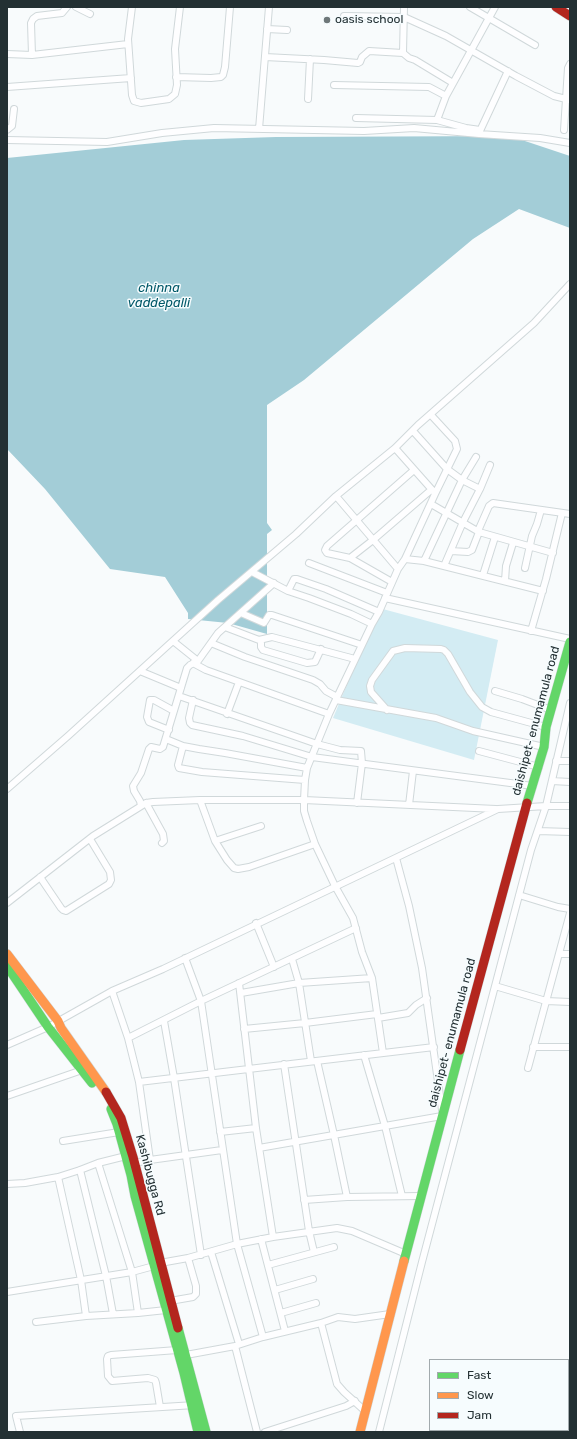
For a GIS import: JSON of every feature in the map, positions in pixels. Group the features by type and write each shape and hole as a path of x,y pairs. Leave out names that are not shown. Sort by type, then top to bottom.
{"main road":[{"path":"556,7 570,16"},
{"name":"daishipet- enumamula road","path":"360,1432 442,1115 526,806 539,767 544,747 546,727 570,641"},
{"name":"Kashibugga Rd","path":"7,954 58,1021 61,1028 82,1058 85,1069 111,1110 119,1132 157,1264 186,1355 198,1432"},
{"name":"Kashibugga Rd","path":"7,966 48,1027 112,1101 121,1118 134,1163 166,1310 195,1405 206,1432"}],"street":[{"path":"32,55 31,23 33,19 37,16 62,13 66,7"},
{"path":"76,7 90,14"},
{"path":"132,7 128,44 132,99 136,103 172,98 176,90 175,49 180,7"},
{"path":"176,77 217,78 223,75 230,7"},
{"path":"259,129 269,7"},
{"path":"404,7 404,53"},
{"path":"470,7 535,45"},
{"path":"437,120 446,96 495,7"},
{"path":"344,16 404,16 434,30 554,96 568,100"},
{"path":"267,29 287,30"},
{"path":"7,54 32,55 128,44"},
{"path":"265,57 358,63 362,57 370,51 404,53 409,58 421,63 453,83"},
{"path":"308,100 310,59"},
{"path":"564,130 568,100 568,68 570,64"},
{"path":"479,132 508,71"},
{"path":"7,86 131,78"},
{"path":"334,85 428,87 446,96"},
{"path":"7,130 12,126 14,109"},
{"path":"356,118 437,120 479,132"},
{"path":"7,140 107,142 162,133 214,128 364,131 414,128 479,132 570,142"},
{"path":"7,789 336,496 395,448 534,323 570,284"},
{"path":"350,558 433,492 448,470 456,453 457,445 455,440 431,415"},
{"path":"413,431 448,470 462,480 480,489"},
{"path":"395,448 433,492"},
{"path":"424,561 462,480 476,457"},
{"path":"444,566 490,465"},
{"path":"392,582 350,558 327,553 325,550 327,546 414,470"},
{"path":"383,1054 372,978 349,910 335,886 316,844 304,811 305,780 307,768 336,698 431,504 433,492"},
{"path":"336,496 398,569"},
{"path":"451,551 468,552 472,550 478,532 490,506 493,503 570,514"},
{"path":"431,504 478,532 552,553"},
{"path":"525,568 534,530 541,510"},
{"path":"531,632 543,591 562,512"},
{"path":"483,575 495,537"},
{"path":"505,581 506,566 513,543"},
{"path":"405,559 424,561 543,591"},
{"path":"309,563 386,596 570,641"},
{"path":"252,572 288,591 351,614 372,624"},
{"path":"288,591 294,579 297,579 326,589 379,612"},
{"path":"162,843 164,841 163,834 140,801 134,791 133,786 141,773 149,749 151,747 157,749 162,748 169,730 187,668 190,664 195,662 218,633 274,583"},
{"path":"241,614 264,623 269,615 272,615 362,645"},
{"path":"226,627 261,640 272,637 355,659"},
{"path":"261,640 261,647 267,652 311,663 316,661 321,649"},
{"path":"173,641 195,662 206,670 329,714"},
{"path":"211,643 245,657 313,680 336,698 388,710 436,718 473,731 544,747"},
{"path":"388,710 370,692 370,686 372,680 393,651 405,648 441,649 448,654 467,686 482,707 491,712 546,727"},
{"path":"140,671 181,688"},
{"path":"227,714 239,682"},
{"path":"494,691 522,699 551,710"},
{"path":"179,696 227,714 317,744 340,750 359,751 362,753 362,763 357,803"},
{"path":"169,730 148,722 147,717 150,700 154,700 174,711"},
{"path":"193,700 189,718 192,725 243,736 312,757 533,786"},
{"path":"379,1432 422,1262 531,850 546,806 570,703"},
{"path":"166,739 183,746 307,768"},
{"path":"183,746 178,765 179,768 202,772 305,780"},
{"path":"479,751 539,767"},
{"path":"556,761 570,761"},
{"path":"409,805 414,771"},
{"path":"552,781 570,782"},
{"path":"200,800 215,840 234,868 238,869 249,867 316,844"},
{"path":"7,903 90,838 144,805 158,801 304,800 498,809 526,806 570,806"},
{"path":"7,1045 48,1027 112,991 498,809"},
{"path":"215,840 261,826"},
{"path":"538,831 570,832"},
{"path":"40,877 63,910 66,911 109,884 110,872 90,838"},
{"path":"260,1148 442,1115 434,1047 422,968 396,858"},
{"path":"519,895 558,907 570,909"},
{"path":"528,1068 570,913"},
{"path":"256,923 274,967"},
{"path":"128,1038 201,1001 356,928"},
{"path":"559,954 570,954"},
{"path":"184,958 201,1001 237,1244 263,1337"},
{"path":"292,959 299,983 305,1023 334,1135 347,1197"},
{"path":"241,993 299,983 372,978"},
{"path":"239,984 256,1128 273,1237"},
{"path":"495,986 546,1001 570,1002"},
{"path":"112,991 128,1038 139,1082 150,1160"},
{"path":"244,1029 408,1013 416,1005 427,998"},
{"path":"164,1020 201,1254"},
{"path":"139,1082 434,1047"},
{"path":"533,1047 570,1047"},
{"path":"364,1055 385,1126 402,1196"},
{"path":"284,1064 304,1200 314,1252"},
{"path":"7,1096 85,1069"},
{"path":"220,1132 256,1128"},
{"path":"63,1141 119,1132"},
{"path":"134,1163 222,1150"},
{"path":"7,1184 24,1183 58,1177 98,1163 126,1156"},
{"path":"98,1163 132,1272 138,1313"},
{"path":"80,1170 106,1276 113,1314"},
{"path":"58,1177 81,1280 86,1316"},
{"path":"304,1200 347,1197 421,1196"},
{"path":"7,1292 132,1272 157,1264 188,1258 237,1244 309,1231 337,1228 348,1229 406,1254"},
{"path":"261,1240 285,1331"},
{"path":"268,1265 334,1247"},
{"path":"211,1252 237,1345 258,1432"},
{"path":"170,1301 192,1297 196,1294 196,1286 188,1258"},
{"path":"275,1290 313,1278"},
{"path":"281,1313 316,1303"},
{"path":"36,1322 86,1316 166,1310"},
{"path":"186,1355 237,1345 342,1317 355,1319 390,1314"},
{"path":"321,1323 337,1384 365,1411"},
{"path":"160,1407 156,1383 154,1380 148,1378 112,1381 108,1376 107,1359 108,1356 111,1355 177,1350"},
{"path":"265,1432 346,1406 355,1401"},
{"path":"20,1432 16,1416 195,1405"}],"shaded area":[{"path":"379,608 498,640 474,760 333,718"}],"water":[{"name":"chinna vaddepalli","path":"510,136 570,156 570,228 519,209 473,239 304,380 267,405 267,523 272,530 267,534 267,634 228,623 188,619 188,613 165,577 110,569 45,489 7,449 7,158 184,140 276,137"}],"traffic: fast":[{"path":"527,803 544,747 546,727 570,642"},
{"path":"7,966 48,1027 92,1083"},
{"path":"404,1261 460,1050"},
{"path":"111,1109 117,1124 131,1175 135,1196 184,1373 198,1432"},
{"path":"178,1328 206,1432"}],"traffic: slow":[{"path":"7,954 58,1021 61,1028 106,1092"},
{"path":"360,1432 404,1261"}],"traffic: jam":[{"path":"556,7 570,16"},
{"path":"460,1050 527,803"},
{"path":"106,1092 121,1118 133,1157 178,1328"}],"place":[{"name":"oasis school","path":"327,20"}]}
